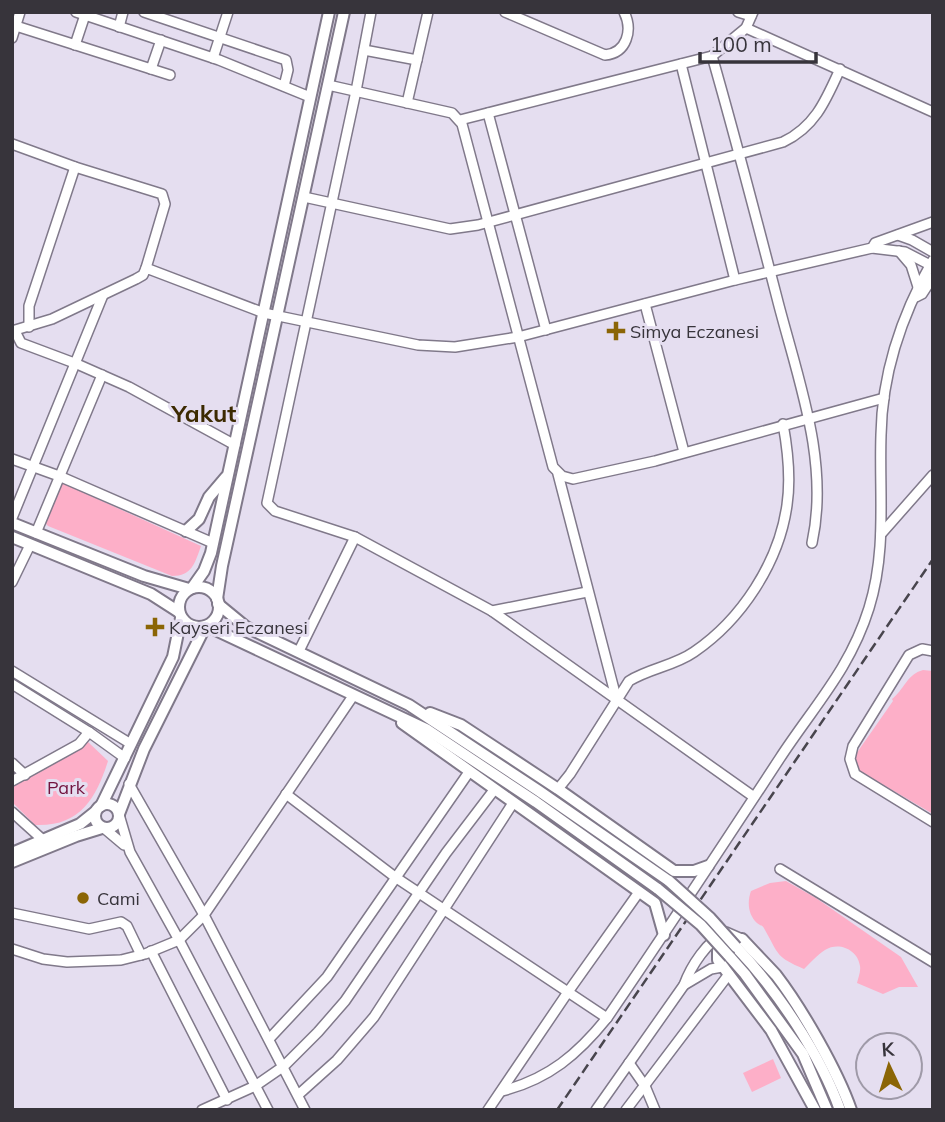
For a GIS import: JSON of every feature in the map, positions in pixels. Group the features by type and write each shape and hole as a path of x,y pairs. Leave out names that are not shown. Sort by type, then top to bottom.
{"street":[{"path":"12,38 20,12"},
{"path":"119,27 123,12"},
{"path":"144,12 286,60 288,71 284,86"},
{"path":"213,58 228,12"},
{"path":"268,1110 130,852 117,836 95,821 98,809 173,657 180,599 204,571 213,543 329,12"},
{"path":"12,862 76,836 113,827 144,749 206,626 216,619 222,566 344,12"},
{"path":"371,12 267,503 275,511 355,537 492,611 754,797"},
{"path":"407,103 428,12"},
{"path":"505,12 605,55 618,52 623,47 629,27 624,12"},
{"path":"460,120 712,56 746,28 752,14 738,12"},
{"path":"75,45 81,14 213,58 310,97"},
{"path":"16,26 170,75"},
{"path":"746,28 933,112"},
{"path":"151,69 161,40"},
{"path":"364,50 417,60"},
{"path":"712,56 808,418 819,481 818,517 812,542"},
{"path":"681,64 735,280"},
{"path":"304,197 450,229 488,222 783,142 803,130 820,112 840,69"},
{"path":"328,85 452,113 464,128 617,701"},
{"path":"488,113 546,330"},
{"path":"12,144 75,167 157,191 163,196 165,204 143,275 52,319 14,331 20,343 129,387 235,444"},
{"path":"29,327 29,306 75,167"},
{"path":"872,248 875,243 933,222"},
{"path":"898,235 933,252"},
{"path":"146,268 264,313 430,346 468,346 518,337 770,271 872,248 897,250 932,263 894,348 884,398 881,435 881,551 876,583 854,648 839,676 754,797 607,1018 584,1046 561,1065 546,1074 502,1091"},
{"path":"897,250 911,265 917,292"},
{"path":"917,292 922,294 933,277"},
{"path":"12,518 103,295"},
{"path":"645,304 684,452"},
{"path":"36,533 102,375"},
{"path":"558,474 573,479 884,398"},
{"path":"558,789 570,775 629,681 645,672 683,659 701,647 735,614 760,579 779,538 787,506 788,459 783,424"},
{"path":"12,460 59,476 213,543"},
{"path":"186,531 199,519 209,497 228,475"},
{"path":"881,534 933,475"},
{"path":"12,523 144,576 191,589 208,589 246,626 409,705 461,725 558,789 671,876 753,965 807,1041 832,1088 839,1110"},
{"path":"12,537 151,594 191,626 206,626 426,729 658,889 701,925 736,948"},
{"path":"299,651 355,537"},
{"path":"12,582 15,571 30,545"},
{"path":"492,611 587,592"},
{"path":"933,651 922,649 909,655 853,746 850,759 855,774 933,822"},
{"path":"12,671 131,744"},
{"path":"12,684 125,758"},
{"path":"12,949 43,959 74,963 141,955 179,940 204,915 353,696"},
{"path":"409,705 671,876 678,884 675,894 655,903"},
{"path":"383,709 655,903 664,935"},
{"path":"12,781 79,744 89,732"},
{"path":"12,763 25,775"},
{"path":"270,1038 327,977 469,772"},
{"path":"130,784 204,915 305,1110"},
{"path":"202,1110 256,1086 284,1066 345,1001 446,853 494,790"},
{"path":"286,794 395,877 607,1018"},
{"path":"298,1095 337,1060 374,1017 513,803"},
{"path":"12,853 80,824 98,809 112,805 119,816 130,852"},
{"path":"12,812 43,840"},
{"path":"671,876 708,866"},
{"path":"780,869 933,962"},
{"path":"488,1110 639,892"},
{"path":"12,913 89,929 121,922 127,926 141,955"},
{"path":"596,1110 684,985 690,969 717,936 726,932 736,948 745,974 803,1054 827,1110"},
{"path":"815,1110 771,1030 718,960 718,951 727,942 775,975 800,1010 851,1110"},
{"path":"151,951 227,1100"},
{"path":"684,985 710,969 725,971"},
{"path":"626,1110 725,971"},
{"path":"629,1063 645,1086 655,1110"}],"green space":[{"path":"60,482 201,546 192,567 184,574 172,576 48,526 44,522"},
{"path":"923,670 933,671 933,814 858,770 856,762 856,754 892,699 913,675"},
{"name":"Park","path":"87,741 108,761 98,787 84,808 74,816 50,824 35,825 12,802 12,785"},
{"path":"786,881 816,898 901,957 918,987 899,987 883,994 857,983 860,966 856,955 842,947 830,947 804,969 783,958 763,927 752,916 749,900 751,891 770,883"},
{"path":"773,1059 781,1078 752,1092 743,1073"}],"railway":[{"path":"557,1110 933,559"}],"place":[{"name":"Simya Eczanesi","path":"616,331"},
{"name":"Kayseri Eczanesi","path":"155,627"},
{"name":"Cami","path":"83,898"}],"district":[{"name":"Yakut","path":"204,413"}]}
